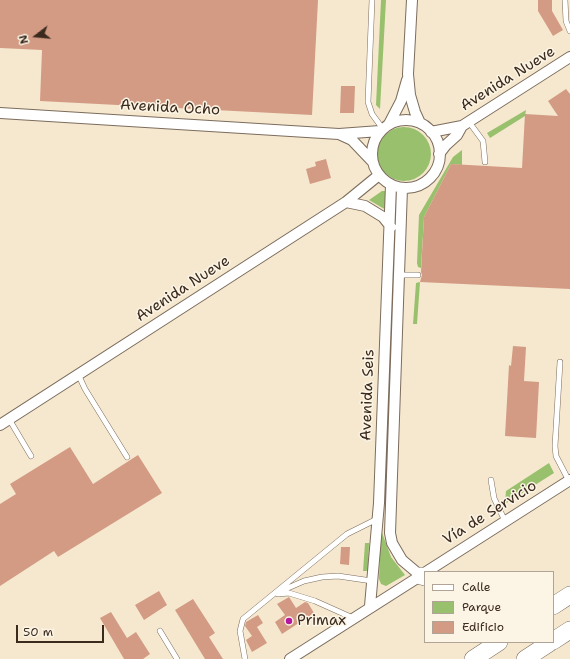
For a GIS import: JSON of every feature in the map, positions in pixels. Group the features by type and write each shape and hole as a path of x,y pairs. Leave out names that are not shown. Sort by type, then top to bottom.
{"highway":[{"path":"554,640 570,630"},
{"path":"473,659 497,643"},
{"path":"525,659 549,643"}],"street":[{"path":"408,74 401,101 384,128 374,140 372,150 372,161 379,175 391,185 402,188 412,188 422,184 431,177 437,168 439,154 439,147 432,132 420,123 414,112 410,95 408,74 412,0"},
{"name":"Avenida Nueve","path":"439,154 465,124 570,57"},
{"name":"Avenida Ocho","path":"0,113 339,134 384,128"},
{"path":"384,128 404,120 420,123"},
{"name":"Avenida Nueve","path":"432,132 465,124"},
{"name":"Avenida Ocho","path":"339,134 352,140 372,161"},
{"name":"Avenida Nueve","path":"0,425 346,202 379,175"},
{"name":"Avenida Seis","path":"391,185 390,226 393,275 390,533 392,543 402,560 424,574"},
{"name":"Avenida Seis","path":"370,606 378,518 393,275 400,237 402,188"},
{"path":"346,202 365,206 383,217 400,237"},
{"name":"Vía de Servicio","path":"429,571 569,480"},
{"name":"Vía de Servicio","path":"290,659 370,606 424,574"}],"lane":[{"path":"372,0 368,102 372,114 384,128"},
{"path":"565,0 566,21 570,31"},
{"path":"465,124 483,141 485,162"},
{"path":"393,275 418,275"},
{"path":"560,362 555,446 556,456 569,480"},
{"path":"78,374 85,389 127,457"},
{"path":"9,419 31,456"},
{"path":"491,480 494,498 505,521"},
{"path":"245,659 240,631 243,619 347,534 378,518"},
{"path":"273,595 304,581 322,577 338,576 373,581"},
{"path":"273,595 289,593 301,596 353,618"},
{"path":"160,631 177,659"}],"green space":[{"path":"381,0 386,0 380,109 376,105"},
{"path":"526,110 525,116 490,138 487,133"},
{"path":"399,127 409,127 419,131 427,139 431,149 431,159 427,169 419,177 409,181 399,181 389,177 381,169 377,159 377,149 381,139 389,131"},
{"path":"462,150 462,165 451,164 424,217 421,268 418,267 419,215 453,157"},
{"path":"382,191 386,191 386,210 369,200"},
{"path":"420,282 417,324 413,324 416,283"},
{"path":"549,463 554,473 505,504 506,491"},
{"path":"381,530 391,557 405,575 386,586 381,584 379,579"},
{"path":"365,543 369,543 368,571 363,571"}],"building":[{"path":"0,0 318,0 312,115 40,101 42,50 0,48"},
{"path":"538,0 552,0 552,11 563,30 553,36 538,11"},
{"path":"341,86 355,86 354,113 340,113"},
{"path":"566,89 570,94 570,289 420,282 422,275 424,217 451,164 522,168 525,114 558,116 548,101"},
{"path":"326,159 331,178 310,184 306,169 316,166 315,162"},
{"path":"513,346 526,347 524,381 539,382 536,438 505,436 509,365 511,366"},
{"path":"70,447 93,484 138,455 162,493 58,557 54,551 0,586 0,504 16,494 10,484"},
{"path":"341,547 350,547 349,565 340,564"},
{"path":"159,591 167,605 144,620 135,605"},
{"path":"289,597 296,608 305,602 308,603 314,613 282,634 275,622 285,615 277,604"},
{"path":"193,599 215,633 209,637 223,659 205,659 175,610"},
{"path":"111,612 127,638 136,632 150,654 143,659 124,659 100,618"},
{"path":"258,615 263,623 257,627 267,643 252,652 246,640 252,636 245,626 246,622"}],"place":[{"name":"Primax","path":"289,621"}]}
